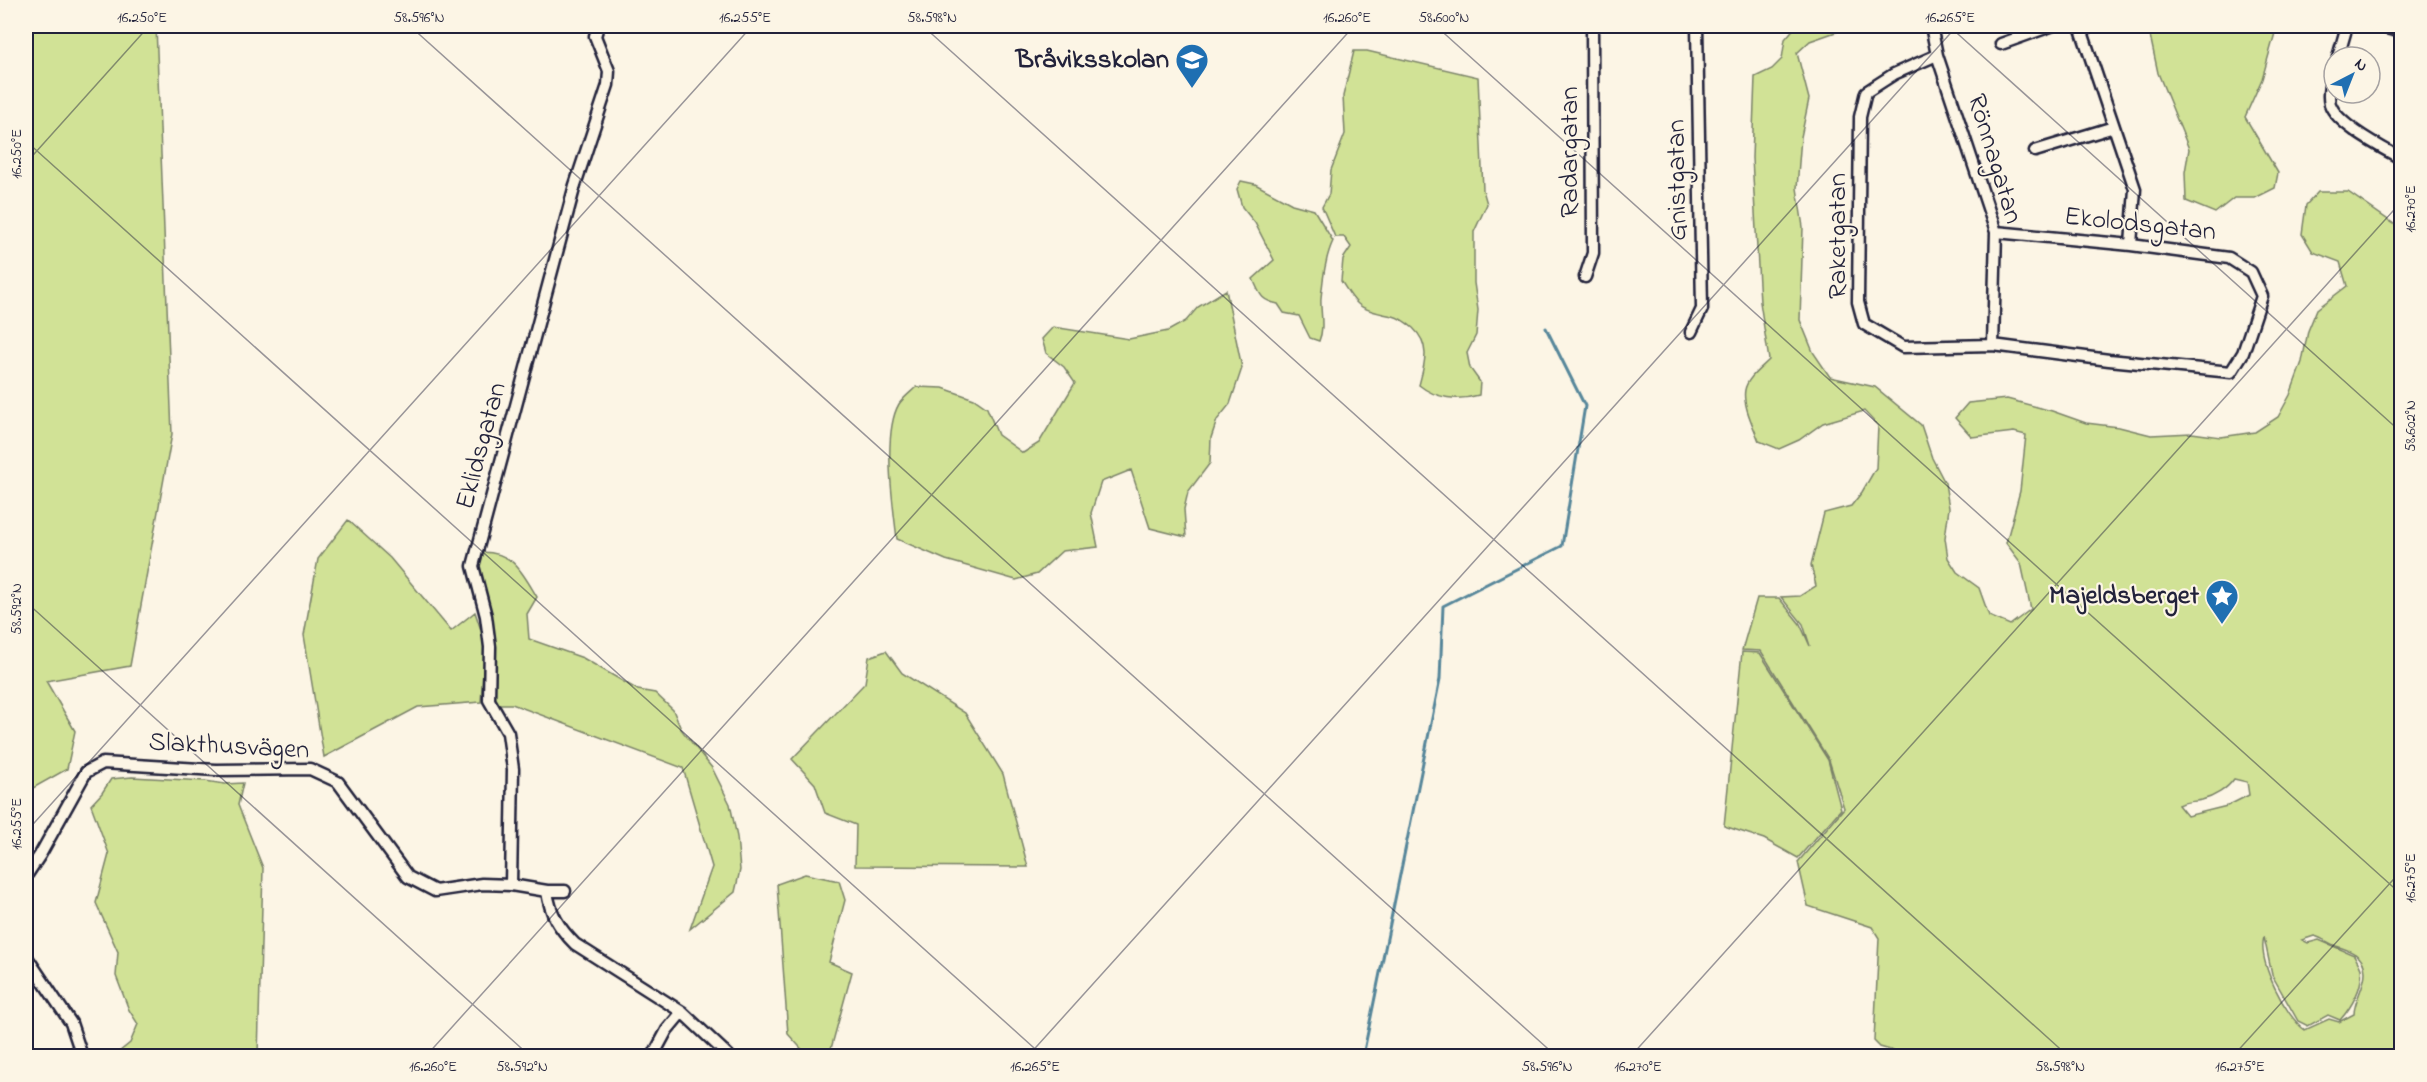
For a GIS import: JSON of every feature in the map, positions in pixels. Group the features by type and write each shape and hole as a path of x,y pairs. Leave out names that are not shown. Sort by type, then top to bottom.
{"street":[{"name":"Eklidsgatan","path":"511,885 513,769 508,733 489,700 490,647 483,597 473,566 575,185 608,85 609,71 594,36 598,26"},
{"name":"Radargatan","path":"1585,277 1593,253 1592,26"},
{"name":"Gnistgatan","path":"1691,332 1702,309 1697,26"},
{"name":"Rönnagatan","path":"1931,26 1937,55 1996,232 1993,345"},
{"path":"2001,44 2051,26"},
{"path":"2080,26 2135,189 2131,245"},
{"path":"2341,45 2347,26"},
{"path":"2378,26 2402,32"},
{"name":"Raketgatan","path":"1937,55 1894,74 1866,92 1860,117 1858,303 1864,324 1903,347 1993,345"},
{"path":"2330,105 2334,113 2343,122 2402,159"},
{"path":"2035,151 2114,127"},
{"name":"Ekolodsgatan","path":"1993,345 2132,363 2231,372 2243,353 2262,296 2251,272 2229,258 2131,245 1996,232"},
{"name":"Slakthusvägen","path":"26,876 86,772 103,763 216,770 310,769 338,782 408,878 435,891 483,884 566,891"},
{"path":"547,891 553,918 561,931 575,944 682,1012 729,1056"},
{"path":"26,956 71,1023 82,1056"},
{"path":"653,1056 667,1030 682,1012"}],"green space":[{"path":"26,26 156,26 172,434 130,666 46,681 75,731 67,769 26,792"},
{"path":"1796,26 1853,26 1810,41 1797,53 1809,99 1801,137 1797,188 1803,227 1800,320 1813,352 1830,377 1875,387 1921,425 1932,458 1945,483 1949,508 1945,538 1948,558 1957,572 1979,588 1989,616 2010,625 2031,609 2021,563 2006,543 2020,491 2026,435 2014,432 1972,437 1955,418 1968,403 2007,399 2086,423 2119,427 2151,435 2192,433 2221,437 2255,432 2278,417 2290,395 2302,362 2308,331 2317,309 2347,286 2340,262 2313,252 2302,234 2306,205 2318,192 2348,192 2401,229 2401,268 2399,270 2402,278 2401,1056 1911,1056 1880,1047 1874,1041 1879,938 1872,927 1808,906 1798,862 1844,808 1829,760 1761,651 1742,650 1757,598 1779,598 1800,624 1810,646 1803,624 1781,597 1800,596 1816,586 1811,565 1824,513 1851,506 1876,468 1878,426 1864,411 1823,423 1799,440 1779,449 1759,441 1745,402 1748,381 1769,360 1760,302 1752,158 1755,77 1772,69 1782,59 1785,39","holes":["2234,779 2247,782 2249,795 2227,806 2187,816 2178,805 2211,797","2314,936 2359,957 2364,966 2365,978 2354,1014 2339,1022 2329,1019 2305,1030 2297,1023 2275,988 2265,960 2264,937 2272,975 2298,1021 2308,1026 2328,1015 2340,1020 2356,996 2361,982 2360,967 2354,955 2319,940 2308,943 2302,940"]},
{"path":"2148,26 2277,26 2262,79 2245,117 2278,173 2275,188 2255,198 2234,198 2215,213 2186,201 2185,172 2189,149 2158,73"},
{"path":"1354,51 1367,51 1478,77 1483,190 1487,204 1474,232 1474,283 1478,310 1476,335 1467,353 1470,368 1480,382 1479,395 1448,398 1419,385 1425,355 1419,334 1399,318 1365,309 1353,299 1341,281 1343,259 1351,247 1344,237 1335,237 1322,207 1329,194 1331,170 1345,134 1343,96"},
{"path":"1241,181 1255,184 1292,204 1314,210 1333,241 1324,276 1321,298 1322,330 1319,341 1310,338 1299,316 1284,313 1278,304 1261,296 1257,289 1253,279 1274,260 1255,223 1242,207 1237,189"},
{"path":"1226,290 1242,368 1230,404 1217,420 1211,438 1210,463 1188,492 1184,509 1186,537 1150,528 1131,470 1101,482 1091,513 1098,547 1062,551 1037,574 1016,580 946,560 897,539 890,470 891,433 899,404 916,387 943,388 974,399 987,408 998,435 1023,453 1039,443 1075,383 1064,367 1046,353 1042,339 1053,327 1129,339 1168,331 1186,321 1198,307"},
{"path":"348,520 390,558 451,631 475,612 485,642 481,702 418,707 324,757 304,635 318,559"},
{"path":"480,552 501,555 509,559 521,572 537,597 527,614 529,639 583,658 638,690 655,693 673,710 681,729 712,768 730,804 737,837 740,870 735,892 690,929 712,867 683,768 512,704 494,704 475,568"},
{"path":"886,651 902,673 965,713 1003,774 1028,867 855,866 856,825 825,813 815,784 792,759 865,683 869,657"},
{"path":"1742,652 1760,653 1828,760 1841,809 1798,858 1764,839 1724,826"},
{"path":"132,777 225,784 243,783 238,805 263,868 258,1056 114,1056 130,1043 138,1024 129,1010 116,976 118,952 96,903 109,854 91,805 111,779"},
{"path":"805,874 839,881 845,900 829,962 852,972 829,1056 808,1056 788,1034 777,884"}],"waterway":[{"path":"1363,1056 1440,679 1443,606 1562,546 1585,406 1546,328"}],"place":[{"name":"Bråviksskolan","path":"1192,89"},
{"name":"Majeldsberget","path":"2222,625"}]}
